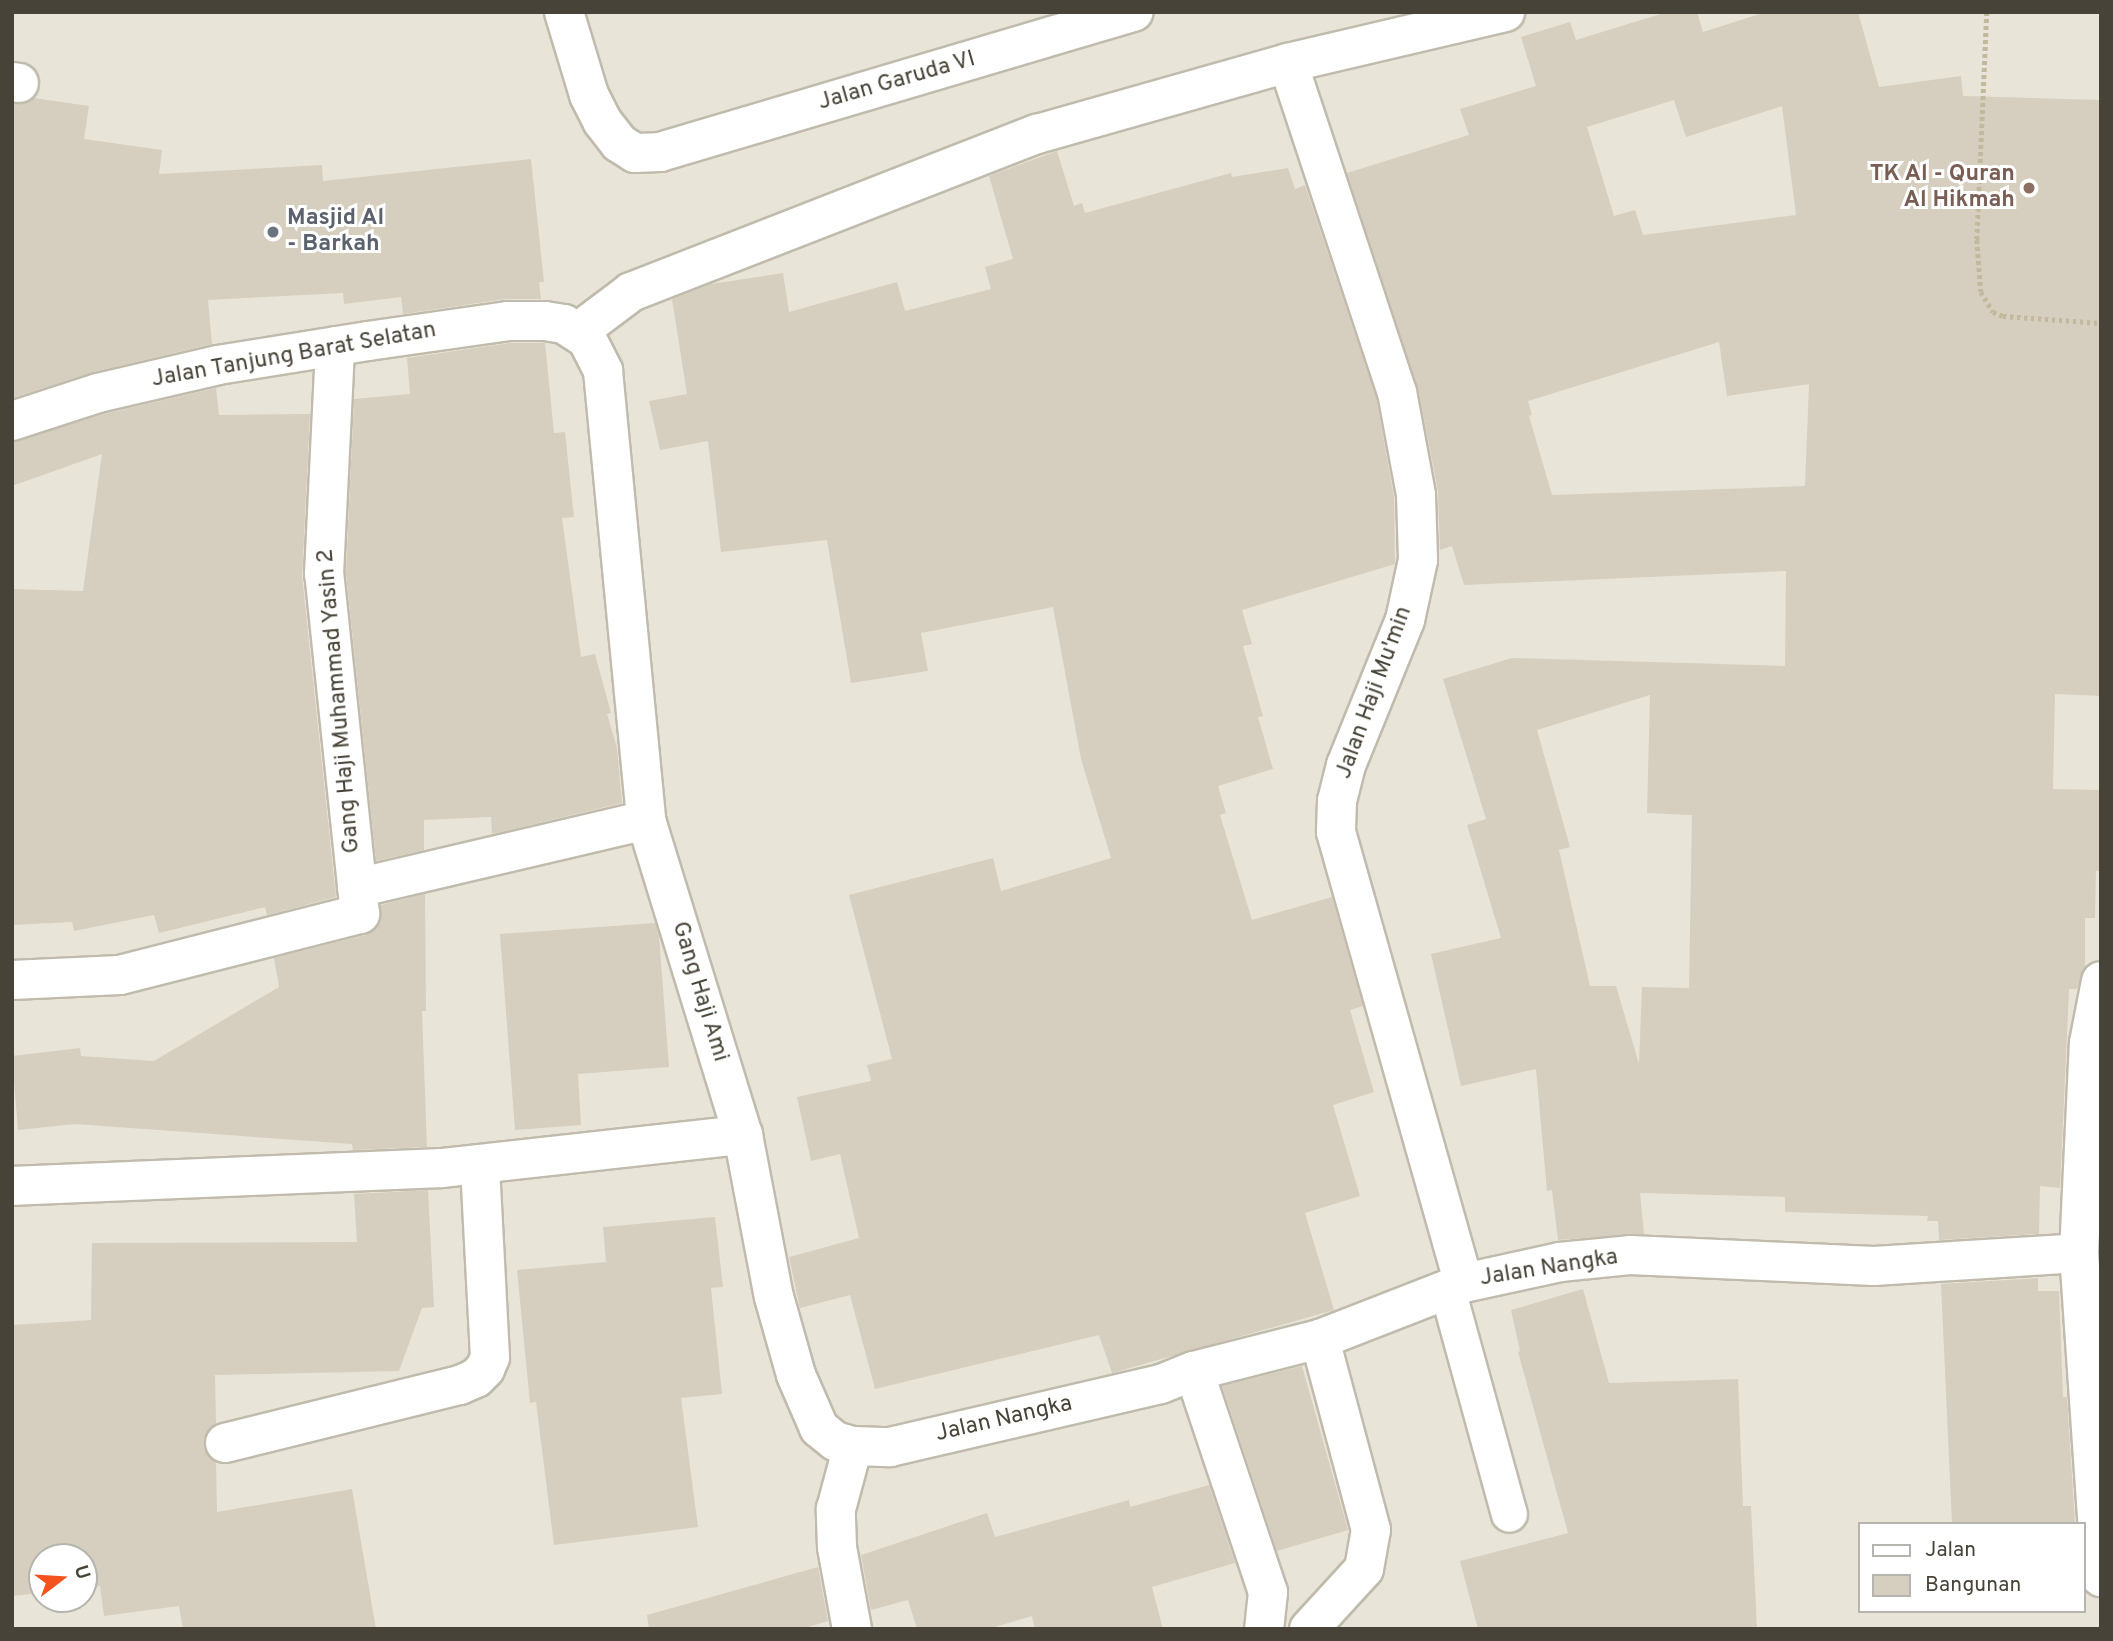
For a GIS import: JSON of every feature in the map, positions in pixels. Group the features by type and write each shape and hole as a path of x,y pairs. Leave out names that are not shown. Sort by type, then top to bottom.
{"street":[{"name":"Jalan Garuda VI","path":"564,12 589,95 602,121 619,143 635,153 660,152 1134,12"},
{"path":"578,332 631,292 968,158 1037,134 1288,64 1505,12"},
{"name":"Jalan Haji Mu'min","path":"1288,64 1397,392 1416,495 1418,561 1405,620 1346,765 1337,801 1336,832 1455,1286"},
{"name":"Jalan Tanjung Barat Selatan","path":"12,421 99,393 218,365 335,346 508,321 545,321 564,324 578,332"},
{"name":"Gang Haji Ami","path":"578,332 587,339 603,371 646,820 743,1135 774,1297 796,1375 819,1429 835,1441 853,1446"},
{"name":"Gang Haji Muhammad Yasin 2","path":"12,979 120,975 360,914 324,574 335,346"},
{"path":"357,888 646,820"},
{"path":"2100,1558 2078,1253 2089,1043 2101,981"},
{"path":"12,1186 480,1164 743,1135"},
{"path":"225,1443 460,1385 476,1378 485,1369 490,1357 480,1164"},
{"name":"Jalan Nangka","path":"853,1446 890,1447 1161,1384 1194,1371 1320,1339 1455,1286 1560,1262 1630,1255 1874,1266 2078,1253"},
{"path":"1308,1629 1364,1569 1371,1530 1320,1339"},
{"path":"1194,1371 1268,1592 1264,1629"},
{"path":"852,1629 838,1547 836,1509 853,1446"}],"lane":[{"path":"1455,1286 1509,1514"}],"path":[{"path":"1987,12 1977,240 1981,292 1993,312 2003,316 2101,323"}],"shaded area":[{"path":"12,12 2101,12 2101,1629 12,1629"}],"building":[{"path":"1667,12 1697,12 1703,32 1766,12 1858,12 1879,87 1961,76 1963,96 2101,100 2101,696 2055,694 2053,789 2101,790 2101,871 2096,871 2095,918 2085,918 2085,967 2077,989 2069,989 2060,1188 2040,1186 2039,1234 1939,1240 1938,1221 1927,1221 1928,1216 1785,1212 1785,1197 1640,1193 1644,1234 1558,1240 1552,1190 1547,1191 1536,1069 1461,1086 1431,954 1501,938 1467,825 1486,819 1443,679 1512,658 1785,666 1786,571 1464,585 1452,546 1440,550 1438,491 1418,388 1347,173 1469,135 1460,109 1536,86 1521,37 1570,22 1576,40","holes":["1674,100 1686,137 1782,106 1796,215 1643,235 1635,210 1614,216 1587,127","1719,342 1727,396 1809,384 1805,486 1552,495 1529,416 1532,415 1528,401","1650,695 1647,813 1692,815 1689,988 1642,987 1639,1064 1616,986 1590,986 1559,850 1570,847 1537,730"]},
{"path":"34,98 89,106 84,139 162,150 159,174 322,165 323,181 531,159 544,282 539,282 541,299 505,299 403,314 401,297 344,304 343,293 208,300 212,344 93,372 12,398 12,104 26,103"},
{"path":"1057,151 1074,206 1082,203 1085,213 1231,173 1232,177 1288,168 1295,189 1305,185 1376,397 1394,497 1395,564 1242,610 1252,644 1243,646 1263,716 1258,717 1273,769 1218,786 1226,813 1220,815 1252,920 1332,897 1363,1006 1350,1010 1374,1092 1333,1105 1360,1196 1305,1213 1334,1310 1112,1373 1099,1335 875,1389 850,1295 800,1308 789,1257 859,1238 840,1154 811,1161 797,1097 871,1081 867,1065 892,1059 849,895 993,858 1001,891 1111,858 1081,759 1053,607 921,633 928,671 851,683 827,540 721,552 708,441 660,450 649,401 687,394 672,299 711,284 783,273 789,312 897,282 905,311 991,289 985,267 1013,259 989,176"},
{"path":"510,343 545,343 554,433 565,432 574,517 562,518 581,657 595,654 611,713 607,714 617,748 622,803 492,834 491,817 424,820 424,850 376,861 346,573 354,399 410,394 407,358"},
{"path":"216,388 219,415 310,414 302,576 336,897 267,915 265,907 159,933 154,915 74,931 72,922 12,925 12,589 83,591 102,454 12,486 12,442 104,414"},
{"path":"425,894 426,1011 422,1011 427,1147 353,1150 352,1144 75,1124 18,1130 12,1056 80,1048 81,1056 154,1061 279,987 274,958 366,935 380,922 381,905"},
{"path":"655,923 659,936 669,1067 578,1074 581,1125 515,1130 500,934"},
{"path":"428,1190 434,1307 422,1308 399,1371 215,1375 216,1424 204,1438 204,1449 216,1462 217,1512 352,1489 376,1629 183,1629 179,1606 104,1616 98,1586 98,1543 28,1543 28,1594 12,1596 12,1325 91,1320 92,1243 357,1242 354,1194"},
{"path":"715,1217 723,1287 711,1288 722,1394 681,1398 698,1527 554,1545 536,1402 530,1403 517,1270 606,1262 603,1227"},
{"path":"2038,1278 2038,1291 2059,1291 2063,1397 2067,1397 2075,1522 1952,1522 1941,1284"},
{"path":"1583,1289 1609,1383 1738,1379 1743,1506 1751,1506 1757,1629 1478,1629 1460,1561 1568,1533 1518,1352 1520,1351 1511,1310"},
{"path":"1302,1366 1348,1530 1277,1551 1222,1386"},
{"path":"1209,1485 1235,1563 1152,1587 1163,1629 1035,1629 1032,1616 988,1629 917,1629 908,1600 871,1610 861,1555 987,1513 995,1537 1129,1500 1130,1507"},
{"path":"818,1567 828,1621 802,1629 649,1629 647,1615"}],"place":[{"name":"TK Al - Quran Al Hikmah","path":"2029,188"},
{"name":"Masjid Al - Barkah","path":"273,232"}]}
